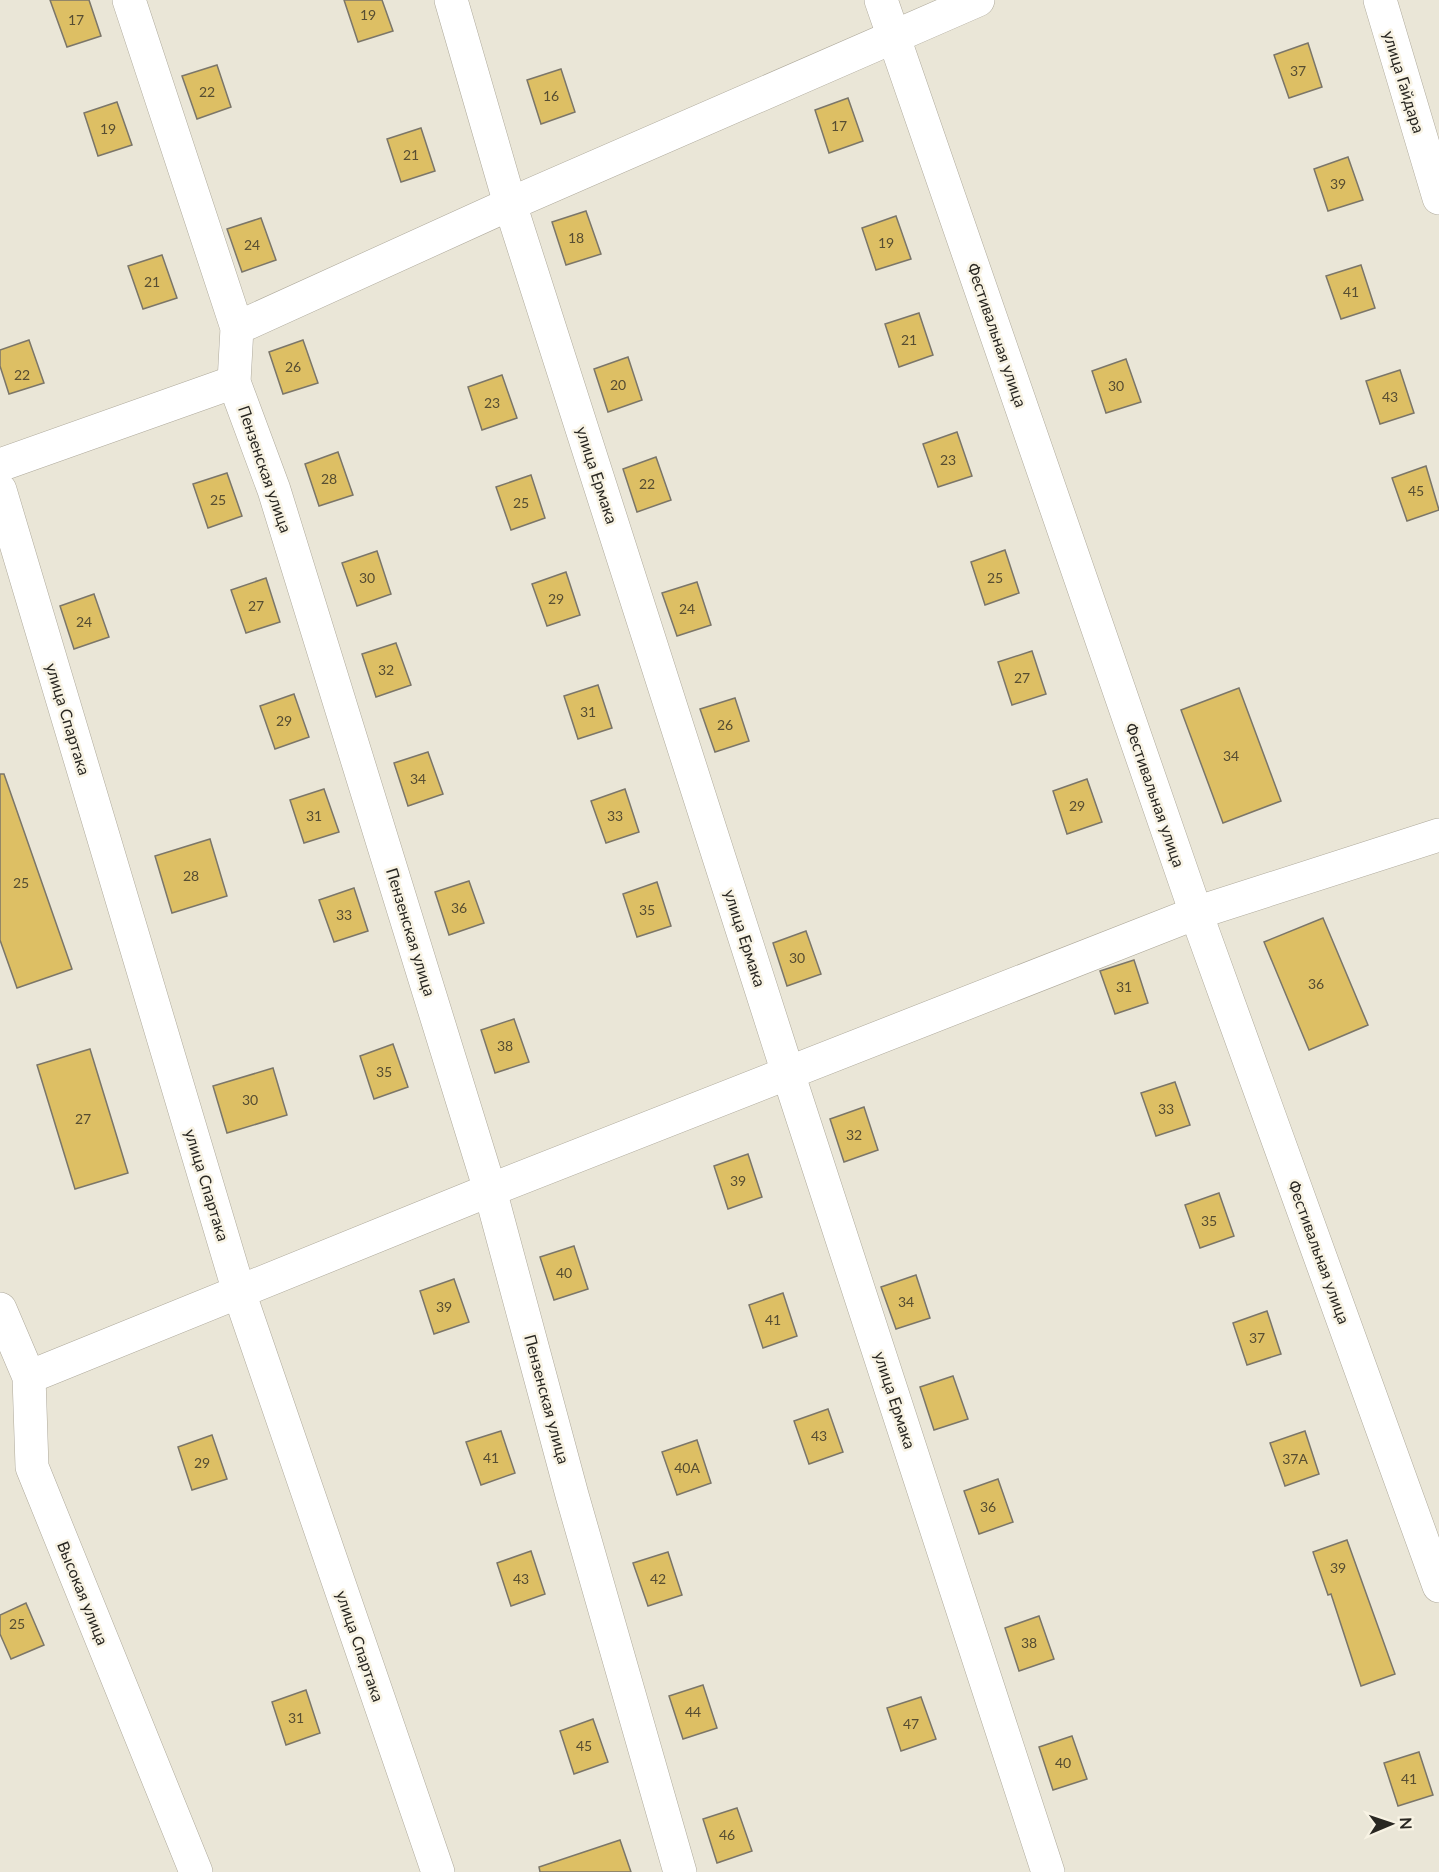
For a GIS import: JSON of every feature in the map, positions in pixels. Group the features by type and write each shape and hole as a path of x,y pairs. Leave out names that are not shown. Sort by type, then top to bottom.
{"street":[{"name":"Пензенская улица","path":"129,0 237,328 234,382 274,490 490,1190 572,1495 680,1872"},
{"name":"улица Ермака","path":"451,0 510,204 788,1073 1048,1872"},
{"name":"Фестивальная улица","path":"882,0 1196,913 1439,1586"},
{"path":"237,328 510,204 978,0"},
{"name":"улица Гайдара","path":"1380,0 1439,198"},
{"path":"0,465 234,382"},
{"name":"улица Спартака","path":"0,490 5,526 239,1292 438,1872"},
{"path":"29,1377 490,1190 1196,913 1439,835"},
{"name":"Высокая улица","path":"0,1309 29,1377 32,1467 196,1872"}],"building":[{"path":"50,0 89,0 101,36 67,47"},
{"path":"344,0 382,0 393,31 358,42"},
{"path":"1308,43 1322,87 1289,98 1274,55"},
{"path":"217,65 231,107 197,119 182,76"},
{"path":"561,69 575,112 541,124 527,80"},
{"path":"848,98 863,141 829,153 815,110"},
{"path":"117,102 132,145 98,156 84,113"},
{"path":"421,128 435,171 401,182 387,139"},
{"path":"1348,157 1363,200 1328,211 1314,169"},
{"path":"586,211 601,254 566,265 552,222"},
{"path":"896,216 911,259 876,270 862,228"},
{"path":"261,218 276,260 242,272 227,229"},
{"path":"162,255 177,298 143,309 128,266"},
{"path":"1361,265 1375,308 1341,319 1326,276"},
{"path":"919,313 933,355 899,367 885,324"},
{"path":"29,340 44,383 9,394 0,366 0,350"},
{"path":"303,340 318,383 283,394 269,352"},
{"path":"628,357 642,400 608,412 594,369"},
{"path":"1126,359 1141,402 1106,413 1092,371"},
{"path":"1400,370 1414,413 1380,424 1366,381"},
{"path":"502,375 517,418 482,430 468,387"},
{"path":"957,432 972,476 938,487 923,444"},
{"path":"338,452 353,495 319,506 305,464"},
{"path":"656,457 671,500 637,512 623,469"},
{"path":"1426,466 1439,510 1407,521 1392,478"},
{"path":"227,473 242,516 208,528 193,484"},
{"path":"531,475 545,518 511,530 496,487"},
{"path":"1005,550 1019,593 985,605 971,562"},
{"path":"377,551 391,594 357,606 342,563"},
{"path":"566,572 580,615 547,626 532,584"},
{"path":"266,578 280,622 246,633 231,590"},
{"path":"697,582 711,625 677,636 662,593"},
{"path":"94,594 109,637 74,649 60,606"},
{"path":"396,643 411,685 376,697 362,654"},
{"path":"1032,651 1046,694 1012,705 998,662"},
{"path":"598,685 612,728 578,739 564,696"},
{"path":"1239,688 1281,801 1223,823 1181,710"},
{"path":"294,694 309,737 275,749 260,706"},
{"path":"735,698 749,741 715,752 700,709"},
{"path":"428,752 443,794 408,806 394,763"},
{"path":"0,774 4,774 72,969 17,988 0,940"},
{"path":"1087,779 1102,822 1067,834 1053,791"},
{"path":"324,789 339,832 304,843 290,800"},
{"path":"625,789 639,832 606,843 591,801"},
{"path":"210,839 227,896 172,913 155,856"},
{"path":"469,881 484,923 449,935 435,892"},
{"path":"657,882 671,926 637,937 623,894"},
{"path":"354,888 368,931 334,942 319,900"},
{"path":"1323,918 1368,1025 1309,1050 1264,942"},
{"path":"806,931 821,974 787,986 773,943"},
{"path":"1134,960 1148,1003 1115,1014 1100,971"},
{"path":"514,1019 529,1062 495,1073 481,1030"},
{"path":"393,1044 408,1087 374,1099 360,1056"},
{"path":"90,1049 128,1173 75,1189 37,1065"},
{"path":"273,1068 287,1115 227,1133 213,1086"},
{"path":"1175,1082 1190,1125 1156,1136 1141,1093"},
{"path":"864,1107 878,1150 844,1162 830,1119"},
{"path":"748,1154 762,1197 728,1209 714,1166"},
{"path":"1219,1193 1234,1236 1200,1248 1185,1205"},
{"path":"574,1246 588,1289 554,1300 540,1257"},
{"path":"916,1275 930,1318 896,1329 881,1287"},
{"path":"454,1279 469,1322 434,1334 420,1291"},
{"path":"783,1293 797,1336 763,1348 749,1305"},
{"path":"1267,1311 1281,1354 1247,1365 1233,1323"},
{"path":"953,1376 968,1419 934,1430 920,1387"},
{"path":"828,1409 843,1452 809,1464 794,1421"},
{"path":"501,1431 515,1473 481,1485 466,1442"},
{"path":"1305,1431 1319,1474 1285,1486 1270,1443"},
{"path":"212,1435 227,1479 192,1490 178,1447"},
{"path":"697,1440 711,1483 677,1495 662,1452"},
{"path":"998,1479 1013,1522 979,1534 964,1491"},
{"path":"1347,1540 1395,1674 1361,1686 1331,1594 1328,1595 1313,1552"},
{"path":"531,1551 545,1594 511,1606 497,1563"},
{"path":"668,1552 682,1595 648,1606 633,1563"},
{"path":"26,1603 44,1645 11,1659 0,1634 0,1615"},
{"path":"1039,1616 1054,1659 1019,1671 1005,1628"},
{"path":"703,1685 717,1728 683,1739 669,1696"},
{"path":"306,1690 320,1733 286,1745 272,1702"},
{"path":"921,1697 936,1739 901,1751 887,1708"},
{"path":"593,1719 608,1762 574,1774 560,1731"},
{"path":"1072,1736 1087,1779 1053,1790 1039,1747"},
{"path":"1419,1752 1433,1795 1398,1806 1384,1763"},
{"path":"737,1808 752,1851 717,1863 703,1819"},
{"path":"620,1840 631,1872 540,1872 539,1867"}]}
